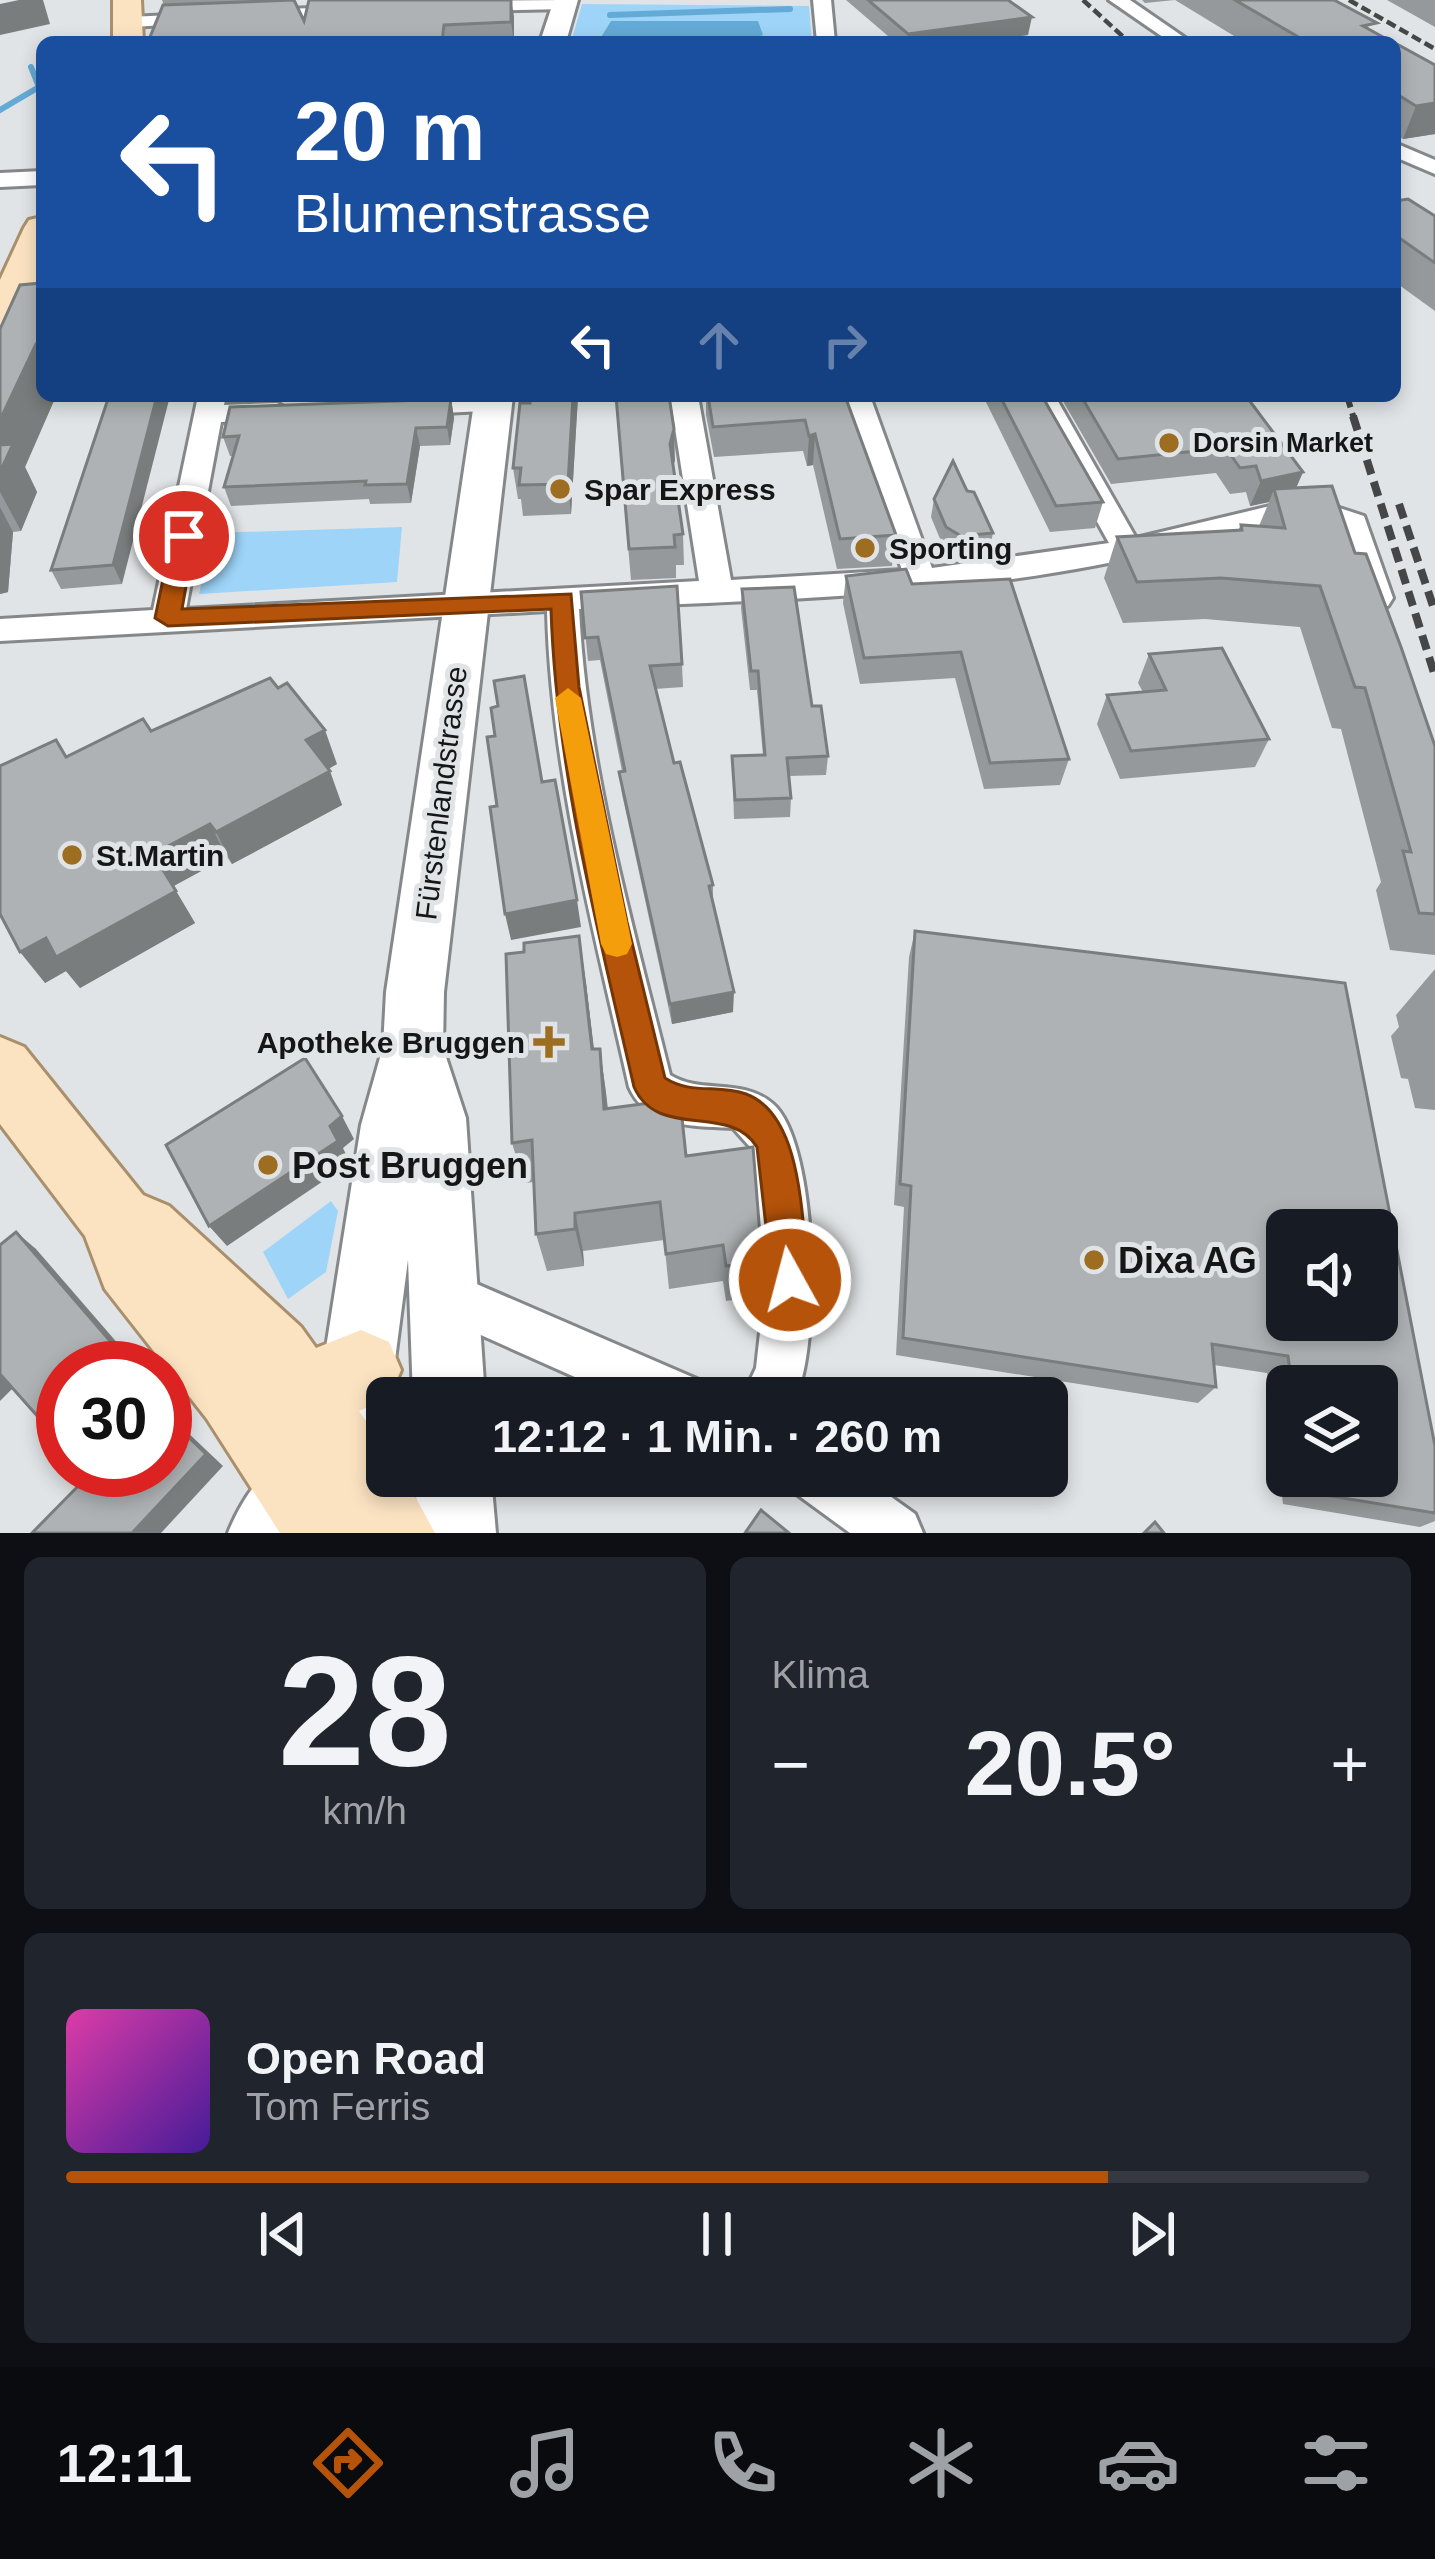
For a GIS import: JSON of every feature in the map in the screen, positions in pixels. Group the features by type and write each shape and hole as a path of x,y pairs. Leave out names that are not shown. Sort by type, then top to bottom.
{"main road":[{"path":"555,36 565,2"},
{"path":"8,322 36,245"},
{"name":"Fürstenlandstrasse","path":"319,1472 413,1047 416,992 494,402"},
{"name":"Fürstenlandstrasse","path":"413,1047 434,1118 448,1377"},
{"path":"0,1069 114,1214 132,1262 236,1390 319,1472 392,1533"},
{"path":"454,1497 457,1533"}],"street":[{"path":"822,0 825,36"},
{"path":"1118,0 1173,36"},
{"path":"452,6 565,2"},
{"path":"128,21 379,9"},
{"path":"1401,152 1435,168"},
{"path":"0,180 36,178"},
{"path":"377,408 465,402"},
{"path":"685,402 715,570 713,591"},
{"path":"858,402 921,580"},
{"path":"1044,402 1128,550"},
{"path":"168,618 210,405 305,410"},
{"path":"0,630 921,580 1128,550 1287,511 1321,511 1353,524 1387,632"},
{"path":"563,600 566,687 612,922 651,1087 677,1105 740,1108 760,1121 773,1143 790,1280 779,1377"},
{"name":"Fürstenlandstrasse","path":"393,1126 406,1153 409,1276 442,1293"},
{"path":"442,1293 633,1377"},
{"path":"846,1497 896,1533"}],"shaded area":[{"path":"582,4 809,6 812,36 573,36"},
{"path":"611,21 758,21 763,35 761,36 602,36"},
{"path":"402,527 397,582 199,594 212,533"},
{"path":"331,1201 338,1211 326,1272 288,1299 263,1252"}],"building":[{"path":"294,0 304,21 309,0 511,0 511,22 444,25 443,36 150,36 163,5"},
{"path":"868,0 1008,0 1032,17 908,34"},
{"path":"1235,0 1334,0 1377,23 1363,26 1381,36 1297,36"},
{"path":"1401,46 1435,65 1435,103 1416,106 1401,97"},
{"path":"1408,199 1435,216 1435,263 1401,239 1401,200"},
{"path":"36,284 36,344 0,420 0,329 20,285"},
{"path":"107,402 155,402 113,565 51,570"},
{"path":"451,402 447,427 416,428 407,484 365,485 366,481 224,487 239,436 223,437 230,407"},
{"path":"573,402 568,484 519,485 521,468 513,468 520,403"},
{"path":"617,402 670,402 674,429 670,444 683,534 674,535 675,547 629,549"},
{"path":"709,402 847,402 896,535 840,539 815,434 809,436 805,420 713,427"},
{"path":"1003,402 1045,402 1103,502 1056,506"},
{"path":"1085,402 1250,402 1303,472 1261,481 1256,466 1240,468 1226,448 1118,459"},
{"path":"13,444 0,472 0,445"},
{"path":"953,461 993,533 961,536 946,527 934,499"},
{"path":"1332,486 1355,553 1366,554 1435,746 1435,914 1419,913 1403,851 1411,852 1365,688 1355,687 1320,586 1221,578 1137,582 1117,537 1242,530 1241,525 1285,528 1274,489"},
{"path":"906,569 912,584 1010,579 1069,759 990,763 961,652 864,658 846,576"},
{"path":"677,586 682,664 650,666 674,763 680,762 713,885 709,886 734,992 670,1004 619,772 625,771 598,637 585,638 581,592"},
{"path":"794,587 812,706 821,706 828,756 787,758 791,798 735,800 732,756 765,755 758,671 751,671 742,589"},
{"path":"1222,648 1269,739 1131,751 1107,695 1166,690 1149,654"},
{"path":"524,676 542,782 555,780 577,900 505,914 490,807 497,806 487,737 495,736 494,681"},
{"path":"270,678 278,688 287,683 325,730 306,740 330,771 216,832 210,824 153,854 176,891 56,957 46,938 20,952 0,914 0,766 56,740 66,757 143,719 151,731"},
{"name":"Dixa AG","path":"915,931 1345,983 1389,1209 1266,1209 1266,1341 1398,1341 1398,1256 1435,1446 1435,1513 1337,1497 1398,1497 1398,1365 1289,1365 1288,1356 1212,1344 1216,1387 903,1338 911,1186 900,1184"},
{"path":"579,936 592,1049 600,1049 604,1109 680,1099 686,1156 753,1147 762,1261 726,1266 723,1245 666,1254 660,1202 575,1213 575,1229 536,1234 532,1140 512,1143 506,954 524,952 524,943"},
{"name":"Post Bruggen","path":"305,1058 342,1116 330,1126 338,1141 209,1226 166,1145"},
{"path":"16,1232 110,1341 36,1341 36,1415 0,1374 0,1245"},
{"path":"192,1441 206,1454 192,1469"},
{"path":"67,1497 166,1497 132,1533 32,1533"},
{"path":"761,1510 789,1533 745,1533"},
{"path":"1155,1522 1164,1533 1144,1533"}],"waterway":[{"path":"610,15 790,9"},
{"path":"31,67 36,80"},
{"path":"0,110 36,89"}],"railway":[{"path":"1083,0 1122,36"},
{"path":"1349,0 1435,49"},
{"path":"1349,402 1354,419"},
{"path":"1353,416 1435,676"},
{"path":"1399,504 1435,612"}],"slow traffic":[{"path":"568,698 617,944"}],"place":[{"name":"Dorsin Market","path":"1169,443"},
{"name":"Spar Express","path":"560,489"},
{"name":"Sporting","path":"865,548"},
{"name":"St.Martin","path":"72,855"},
{"name":"Apotheke Bruggen","path":"549,1042"},
{"name":"Post Bruggen","path":"268,1165"},
{"name":"Dixa AG","path":"1094,1260"}],"route":[{"path":"184,536 168,618 563,600 566,687 612,922 651,1087 677,1105 704,1102 740,1108 760,1121 773,1143 790,1280"}]}
